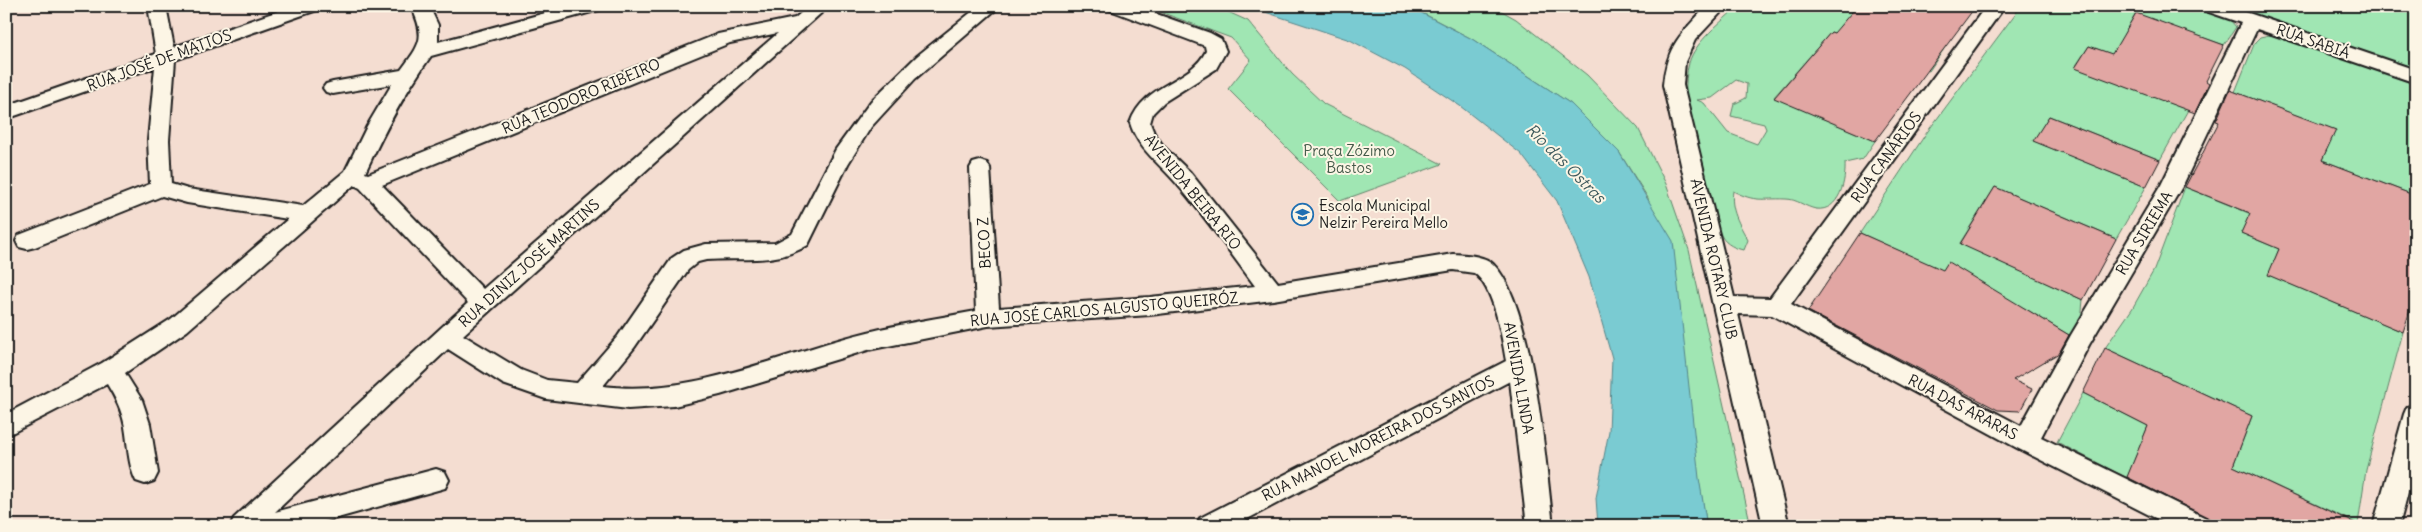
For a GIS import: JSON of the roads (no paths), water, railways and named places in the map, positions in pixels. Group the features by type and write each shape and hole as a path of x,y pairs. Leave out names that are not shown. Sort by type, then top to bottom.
{"street":[{"path":"157,6 165,58 158,133 158,169 161,188"},
{"name":"RUA JOSÉ DE MATTOS","path":"6,113 311,6"},
{"path":"6,426 141,352 186,320 306,214 360,179 377,126 407,74 424,52 430,38 420,6"},
{"path":"424,52 593,6"},
{"name":"RUA DINIZ JOSÉ MARTINS","path":"243,526 482,303 820,6"},
{"path":"582,395 626,342 680,264 693,255 718,252 775,252 791,246 800,239 848,146 864,122 902,81 941,44 991,6"},
{"name":"AVENIDA BEIRA RIO","path":"1116,6 1203,37 1214,43 1216,51 1209,65 1157,98 1144,111 1140,123 1144,134 1158,152 1183,177 1273,292"},
{"name":"AVENIDA ROTARY CLUB","path":"1718,6 1687,38 1675,62 1673,85 1776,526"},
{"name":"RUA CANÁRIOS","path":"1776,308 1996,6"},
{"name":"RUA SABIÁ","path":"2209,6 2416,77"},
{"name":"RUA SIRIEMA","path":"2026,441 2079,341 2172,185 2252,20"},
{"name":"RUA TEODORO RIBEIRO","path":"360,179 725,38 799,23"},
{"path":"334,88 407,74"},
{"name":"BECO Z","path":"980,168 988,317"},
{"path":"360,179 482,303"},
{"path":"27,241 161,188 187,196 306,214"},
{"name":"RUA JOSÉ CARLOS ALGUSTO QUEIRÓZ","path":"447,337 512,377 546,389 582,395 628,399 674,396 720,385 868,341 988,317 1150,306 1273,292 1452,262"},
{"name":"AVENIDA LINDA","path":"1452,262 1472,264 1486,270 1500,292 1511,322 1520,365 1540,526"},
{"name":"RUA DAS ARARAS","path":"1724,305 1776,308 2026,441 2197,526"},
{"name":"RUA MANOEL MOREIRA DOS SANTOS","path":"1209,526 1520,365"},
{"path":"111,370 130,400 137,424 145,473"},
{"path":"2386,526 2416,414"},
{"path":"267,526 436,480"}],"water":[{"name":"Rio das Ostras","path":"1247,6 1408,6 1472,39 1571,104 1619,152 1673,241 1699,478 1707,526 1598,526 1596,498 1609,431 1612,358 1589,277 1557,201 1521,154 1460,106 1405,69 1350,40"}],"place":[{"name":"Escola Municipal Nelzir Pereira Mello","path":"1303,214"}],"park label":[{"name":"Praça Zózimo Bastos","path":"1349,158"}]}
